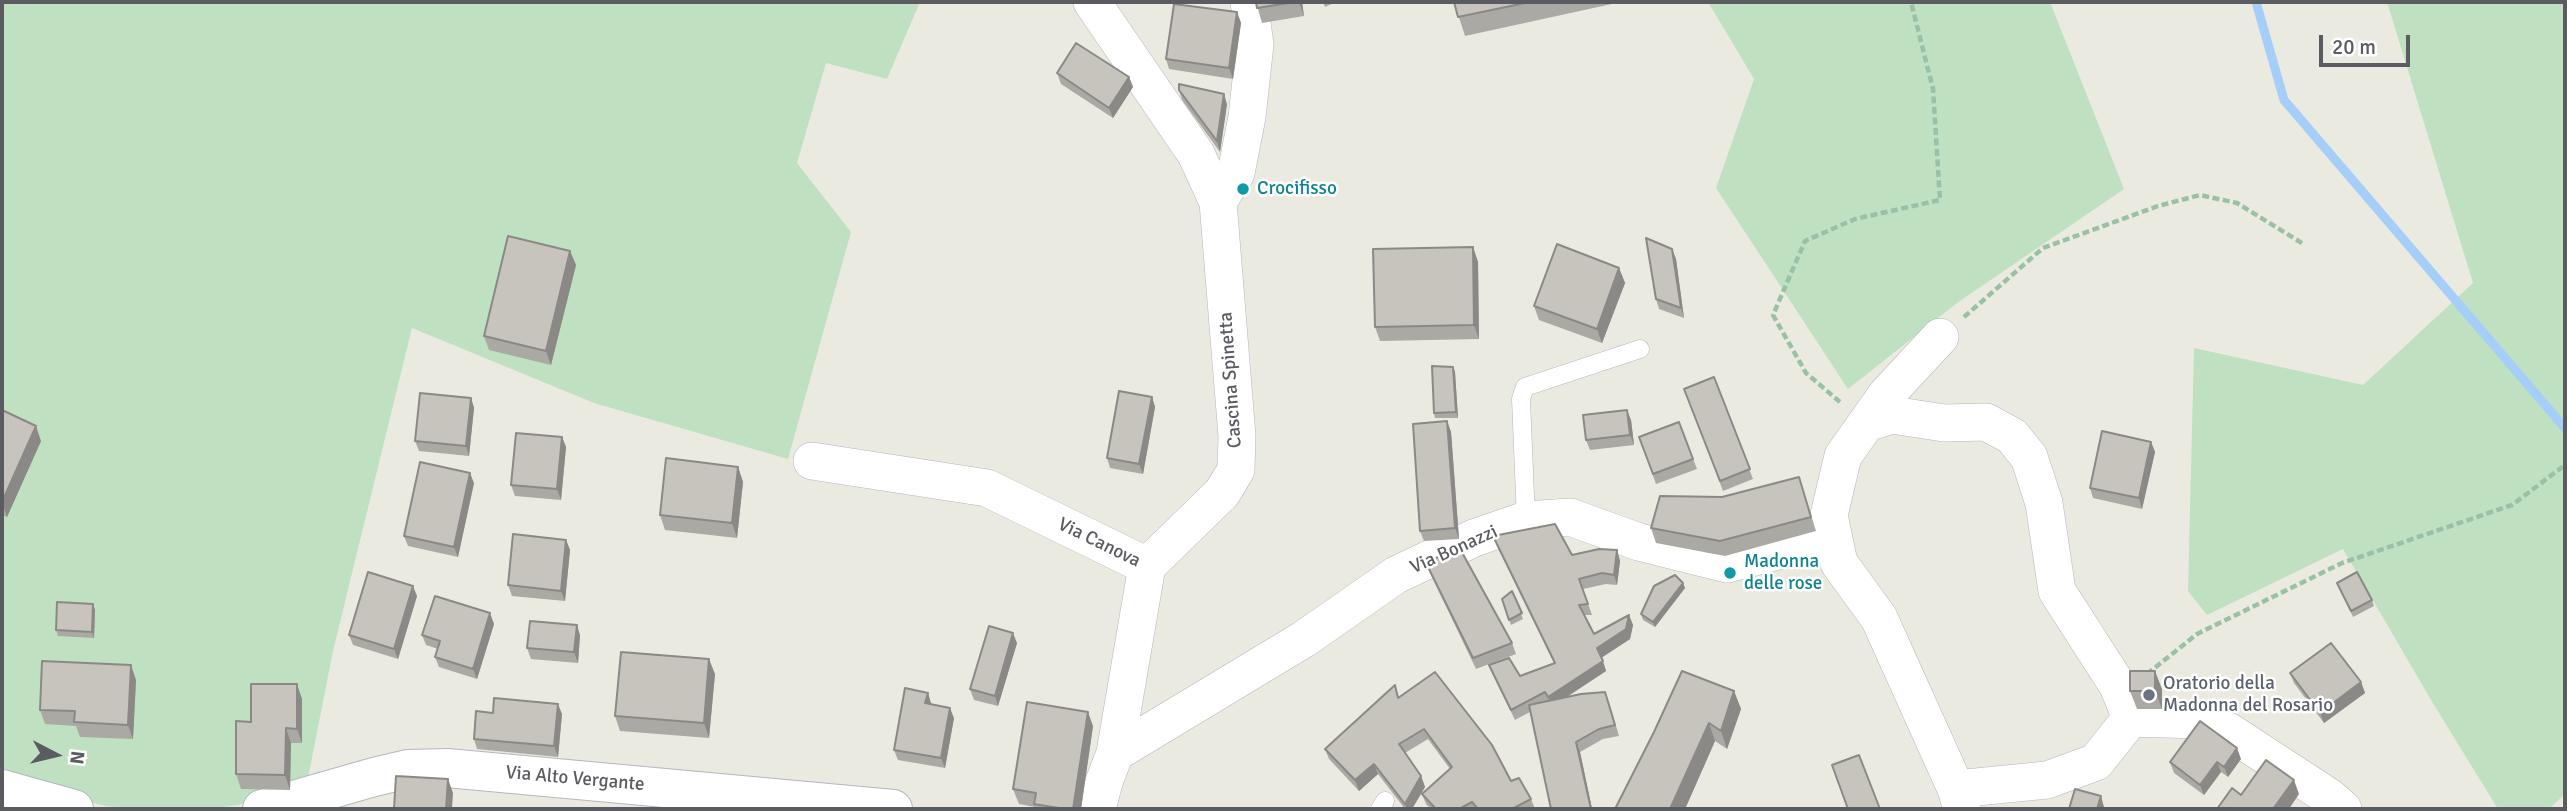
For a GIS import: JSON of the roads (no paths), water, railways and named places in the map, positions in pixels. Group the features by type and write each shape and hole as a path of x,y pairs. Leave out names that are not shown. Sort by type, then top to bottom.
{"main road":[{"name":"Via Alto Vergante","path":"262,809 374,776 408,769 447,768 893,809"},
{"path":"2,789 74,809"}],"street":[{"name":"Cascina Spinetta","path":"1092,2 1196,154 1218,202 1237,436 1236,470 1222,493 1147,566"},
{"path":"1218,202 1236,173 1247,117 1255,44 1249,2"},
{"path":"1940,337 1887,394 1843,456 1829,516 1839,563 1879,618 1959,799 2047,780 2096,762 2127,706"},
{"path":"1866,423 1892,415 1944,423 1986,422 2012,436 2029,457 2044,503 2057,590 2127,706 2199,720 2228,731 2343,809"},
{"name":"Via Canova","path":"812,461 987,488 1147,566 1115,753 1097,809"},
{"name":"Via Bonazzi","path":"1115,753 1304,639 1395,575 1474,538 1526,520 1570,517 1639,542 1727,564 1793,548 1835,544"}],"lane":[{"path":"1526,520 1521,399 1525,387 1640,349"}],"waterway":[{"path":"2256,2 2284,100 2565,428"}],"place":[{"name":"Crocifisso","path":"1243,189"},
{"name":"Madonna delle rose","path":"1730,573"},
{"name":"Oratorio della Madonna del Rosario","path":"2149,695"}]}
